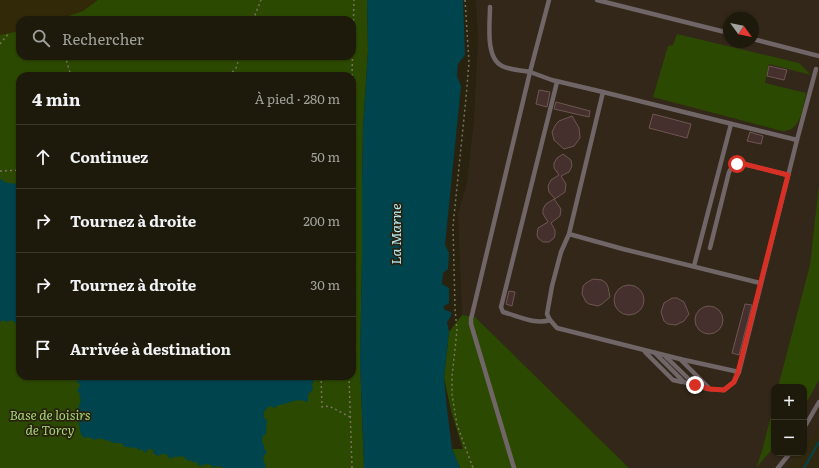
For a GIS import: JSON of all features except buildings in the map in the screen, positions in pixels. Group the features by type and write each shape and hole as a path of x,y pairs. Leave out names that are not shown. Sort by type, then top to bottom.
{"lane":[{"path":"514,468 470,319 530,72 550,0"},
{"path":"597,0 723,32"},
{"path":"490,8 490,45 492,54 497,62 502,66 530,72 557,82 797,140"},
{"path":"759,41 819,56"},
{"path":"644,351 673,380 710,389 724,390 734,382 738,372 816,69"},
{"path":"550,320 537,322 503,312 501,307 557,82"},
{"path":"603,92 569,234 561,252 552,286 547,314 557,328 644,351 738,372"},
{"path":"694,266 731,124"},
{"path":"710,248 729,172 733,165 740,163 788,175"},
{"path":"569,234 760,283"},
{"path":"655,353 684,382"},
{"path":"665,356 695,385"},
{"path":"680,359 710,389"},
{"path":"807,423 819,402"},
{"path":"778,468 788,456"}],"path":[{"path":"255,16 261,0"},
{"path":"354,0 354,16"},
{"path":"465,0 469,62 453,226 454,309 457,330 452,389 457,425 473,468"},
{"path":"0,44 9,33"},
{"path":"66,60 70,72"},
{"path":"232,72 236,68 239,60"},
{"path":"352,60 352,72"},
{"path":"0,171 16,170"},
{"path":"321,380 322,407 329,406 350,417"},
{"path":"350,380 352,468"}],"shaded area":[{"path":"476,0 819,0 819,428 807,444 807,384 771,384 771,456 796,456 786,468 629,468 475,317 462,315 458,213 467,183 474,118 478,40"},
{"path":"819,405 819,468 763,468 773,456 807,456 807,419"}],"green space":[{"name":"Base de loisirs de Torcy","path":"0,0 367,0 368,51 363,127 360,360 364,468 0,468"},
{"path":"677,34 723,45 723,48 736,48 799,63 811,75 769,64 765,83 806,93 800,118 797,123 788,130 782,131 653,97 668,46 673,45"},
{"path":"819,185 819,380 807,402 807,384 779,384 810,265"},
{"path":"462,315 475,317 629,468 460,468 452,449 463,449 451,411 444,377 449,332"},
{"path":"771,416 771,450 756,468"}],"sand":[{"path":"0,0 98,0 83,11 69,16 16,16 16,32 0,35"}],"water":[{"name":"La Marne","path":"367,0 463,0 465,55 458,64 457,76 461,86 445,245 449,253 448,269 443,273 442,284 449,288 449,303 443,307 445,310 451,312 451,316 447,322 449,332 444,377 447,409 452,449 460,468 364,468 360,360 363,128 368,51"},
{"path":"0,179 7,183 16,184 16,324 12,320 6,322 3,320 0,322"},
{"path":"314,380 312,385 313,389 308,395 307,402 299,400 278,405 275,408 270,406 265,411 264,418 267,420 266,434 263,436 262,442 264,449 267,451 263,458 266,468 224,468 217,466 213,468 211,465 205,464 202,466 198,465 195,461 193,463 191,460 188,461 183,456 173,457 170,459 166,454 158,456 153,453 154,451 151,449 148,449 146,453 141,449 139,451 137,448 125,447 121,443 113,443 103,439 95,440 89,437 85,438 82,436 78,417 81,400 79,395 80,393 77,391 80,385 77,381"}],"waterway":[{"path":"804,468 819,442"}],"route":[{"path":"695,385 710,389 724,390 734,382 738,372 788,175 740,163 737,164"}]}
